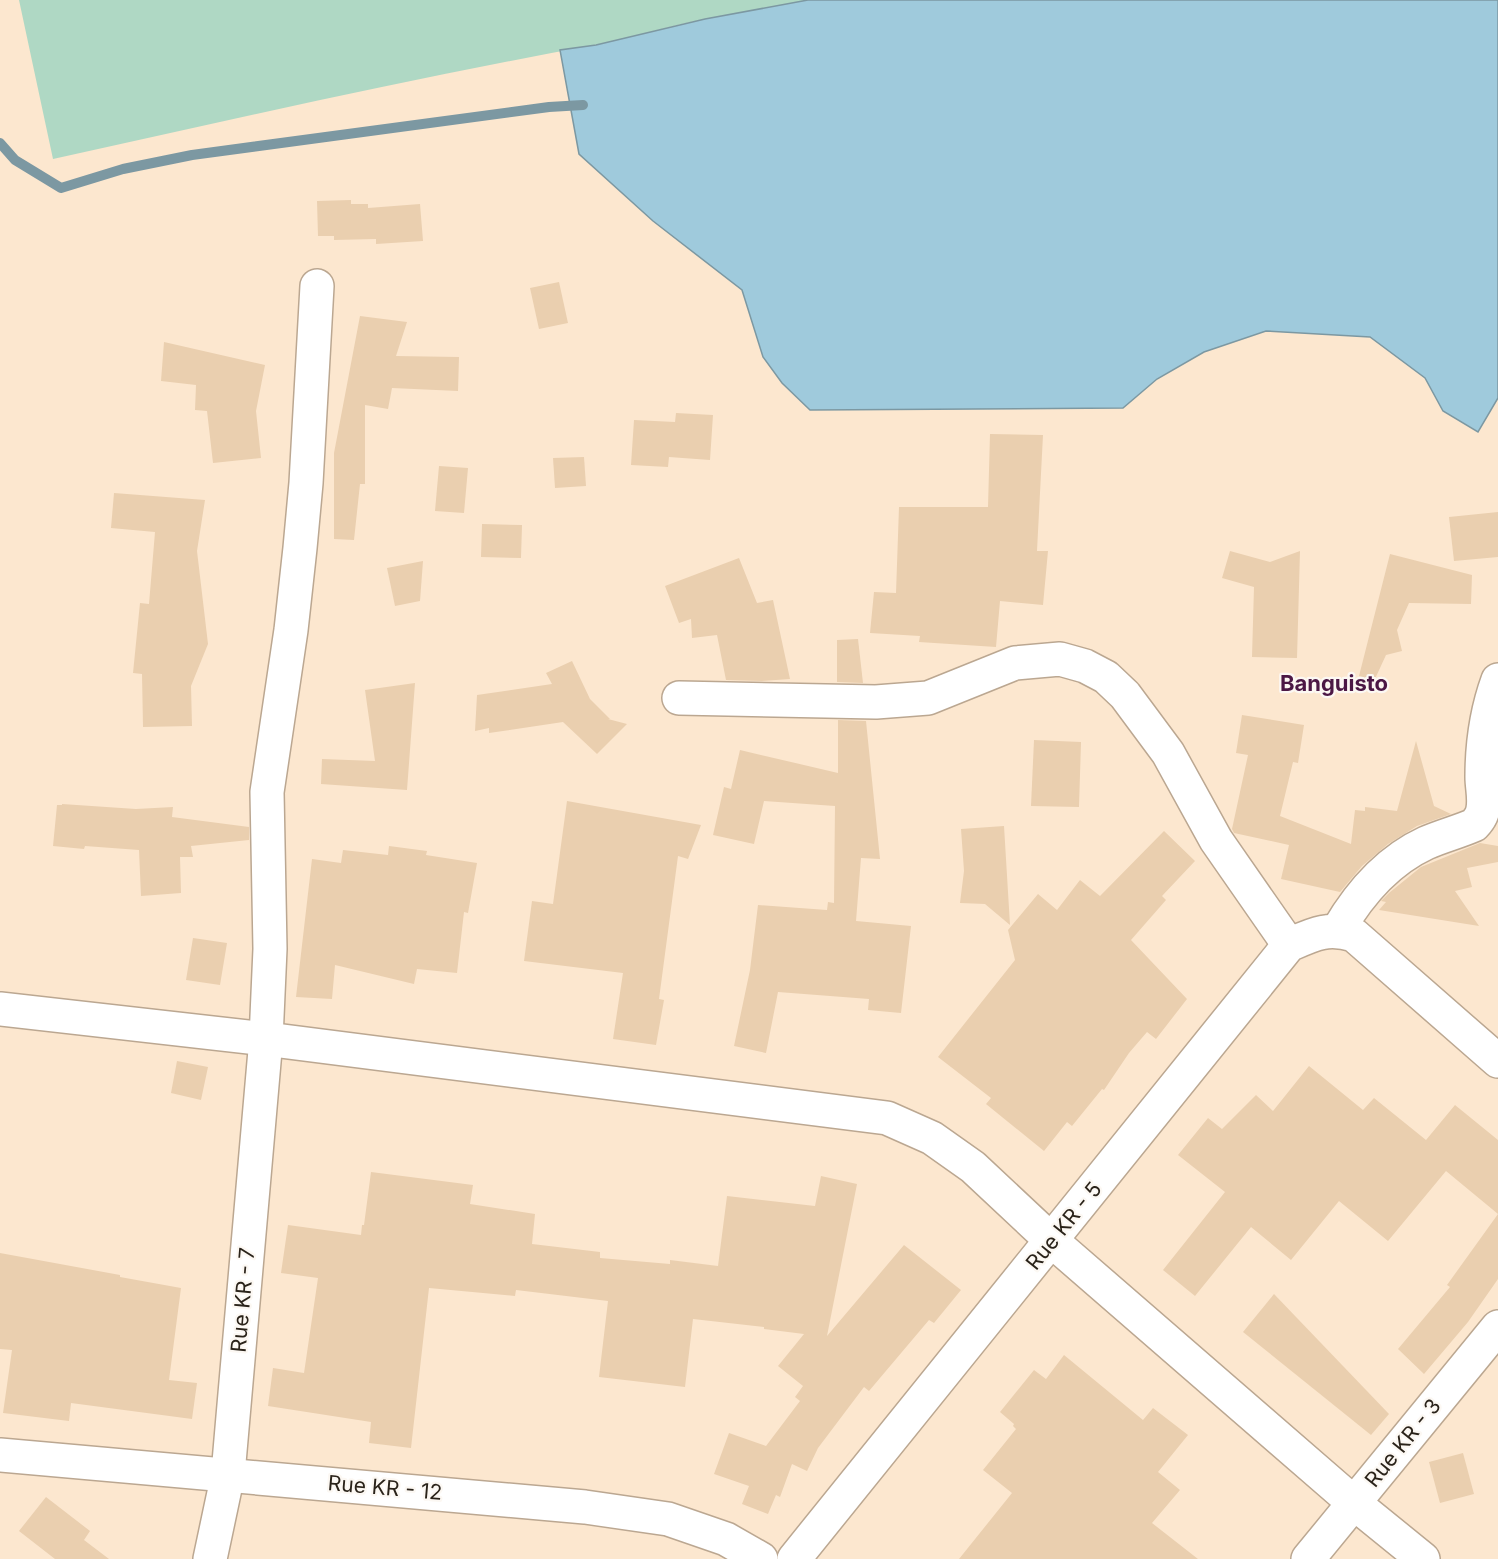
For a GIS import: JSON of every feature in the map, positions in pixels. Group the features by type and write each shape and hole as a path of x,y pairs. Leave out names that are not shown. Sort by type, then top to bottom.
{"street":[{"name":"Rue KR - 7","path":"210,1559 228,1474 266,1039 270,949 267,792 291,630 300,548 317,286"},
{"path":"679,698 876,702 928,698 1015,663 1060,660 1085,666 1106,676 1125,695 1168,753 1216,840 1289,945"},
{"path":"1498,680 1490,702 1482,777 1484,803 1479,820 1474,825 1426,843 1387,867 1352,905 1346,933 1498,1061"},
{"name":"Rue KR - 5","path":"794,1559 1289,945 1319,932 1346,933"},
{"path":"0,1009 266,1039 887,1118 932,1138 974,1167 1052,1241 1354,1503 1423,1559"},
{"name":"Rue KR - 3","path":"1308,1559 1498,1327"},
{"name":"Rue KR - 12","path":"0,1455 585,1507 668,1519 726,1539 761,1559"}],"green space":[{"path":"19,0 808,0 391,85 53,159"}],"water":[{"path":"808,0 1498,0 1498,398 1478,432 1443,411 1425,378 1370,337 1266,331 1204,352 1157,379 1123,408 810,410 782,383 763,357 742,290 653,221 579,154 560,50 596,45 705,19"}],"building":[{"path":"351,200 351,204 368,204 368,208 420,204 423,241 376,244 376,239 334,240 334,236 318,236 317,201"},
{"path":"559,282 568,323 539,329 530,288"},
{"path":"360,316 407,322 396,356 459,357 458,391 392,388 388,409 365,405 365,484 360,484 354,540 334,539 334,453"},
{"path":"164,342 265,365 256,411 261,458 213,463 207,411 195,410 196,385 161,381"},
{"path":"676,413 713,415 710,460 669,457 668,467 631,465 634,420 675,422"},
{"path":"990,434 1043,435 1037,551 1048,551 1043,605 1000,601 996,647 919,642 920,636 870,633 874,592 896,593 899,507 988,507"},
{"path":"584,457 586,486 555,488 553,458"},
{"path":"439,466 468,468 464,513 435,511"},
{"path":"114,493 205,500 197,551 208,644 191,686 192,726 143,727 142,674 133,673 140,603 149,604 155,532 111,528"},
{"path":"1498,512 1498,557 1454,561 1449,517"},
{"path":"482,524 522,525 521,558 481,557"},
{"path":"1230,551 1270,562 1300,551 1297,658 1252,657 1254,587 1222,578"},
{"path":"1390,554 1472,575 1471,604 1409,603 1397,630 1402,651 1386,655 1374,681 1359,676"},
{"path":"739,558 757,603 773,600 790,679 726,680 717,635 692,638 691,619 679,623 665,586"},
{"path":"423,561 420,601 395,606 387,568"},
{"path":"858,639 863,683 837,682 837,640"},
{"path":"572,661 590,699 610,719 608,719 627,724 597,754 563,722 489,733 489,728 475,731 477,695 552,684 546,673"},
{"path":"415,683 407,790 321,784 322,759 375,761 365,690"},
{"path":"1242,715 1304,725 1298,763 1293,762 1280,816 1351,844 1355,810 1365,811 1365,807 1397,811 1416,741 1434,806 1451,814 1417,826 1388,844 1362,866 1340,892 1281,879 1289,845 1234,833 1232,829 1248,755 1236,753"},
{"path":"838,720 866,721 880,859 861,858 856,921 911,926 901,1013 868,1010 869,999 778,992 766,1053 734,1046 750,970 758,905 827,910 828,902 834,903 835,806 764,801 754,844 713,835 724,787 731,789 740,750 838,773"},
{"path":"1034,740 1081,742 1079,807 1031,806"},
{"path":"567,801 701,825 688,859 678,856 659,999 664,1000 656,1045 613,1039 623,973 524,961 532,901 553,904"},
{"path":"57,805 136,809 173,807 172,817 249,827 249,840 191,846 193,857 180,857 181,893 141,896 139,850 53,846"},
{"path":"1004,826 1010,925 985,904 960,903 964,871 961,829"},
{"path":"1164,831 1195,861 1162,896 1166,900 1131,940 1187,999 1156,1039 1147,1032 1129,1053 1104,1090 1102,1089 1072,1126 1067,1122 1044,1151 986,1104 991,1098 938,1057 1015,960 1008,930 1038,894 1057,910 1080,880 1100,896"},
{"path":"1480,843 1498,846 1498,862 1467,868 1472,887 1455,891 1479,926 1379,910 1386,902 1381,901 1421,867"},
{"path":"389,846 427,851 426,855 477,863 468,913 464,912 457,973 417,969 414,984 335,965 332,999 296,997 312,859 341,863 343,850 388,855"},
{"path":"193,938 227,943 220,985 186,980"},
{"path":"177,1061 208,1067 201,1100 171,1093"},
{"path":"1309,1066 1363,1110 1374,1098 1426,1140 1455,1105 1498,1140 1498,1214 1446,1171 1388,1241 1339,1201 1291,1260 1251,1227 1195,1296 1163,1270 1225,1192 1178,1155 1208,1118 1222,1129 1256,1095 1273,1111"},
{"path":"371,1172 473,1185 470,1204 535,1214 532,1244 600,1252 600,1258 670,1264 670,1260 718,1266 727,1196 815,1206 821,1176 857,1184 827,1336 904,1245 961,1290 934,1323 929,1320 869,1391 864,1387 818,1448 807,1471 792,1464 780,1497 776,1495 768,1514 742,1504 749,1486 714,1474 729,1433 766,1446 800,1401 795,1397 803,1386 778,1366 804,1334 693,1319 685,1387 599,1377 608,1301 516,1290 515,1296 429,1288 411,1448 369,1443 371,1422 268,1406 273,1368 304,1373 318,1278 281,1273 288,1225 361,1235"},
{"path":"1498,1214 1498,1279 1468,1322 1424,1374 1398,1349 1450,1287 1447,1285"},
{"path":"0,1253 181,1288 169,1380 197,1383 192,1419 71,1403 69,1421 3,1413 12,1350 0,1349"},
{"path":"1274,1294 1389,1414 1371,1435 1243,1332"},
{"path":"1064,1355 1143,1420 1153,1408 1188,1435 1158,1472 1180,1490 1152,1523 1198,1559 959,1559 1012,1493 983,1470 1016,1429 1014,1424 1000,1412 1034,1370 1046,1379"},
{"path":"1463,1453 1474,1494 1440,1503 1429,1462"},
{"path":"46,1497 90,1531 84,1540 109,1559 55,1559 19,1531"}],"waterway":[{"path":"0,143 15,160 61,188 123,169 192,155 549,107 583,105"}],"district":[{"name":"Banguisto","path":"1334,683"}]}
